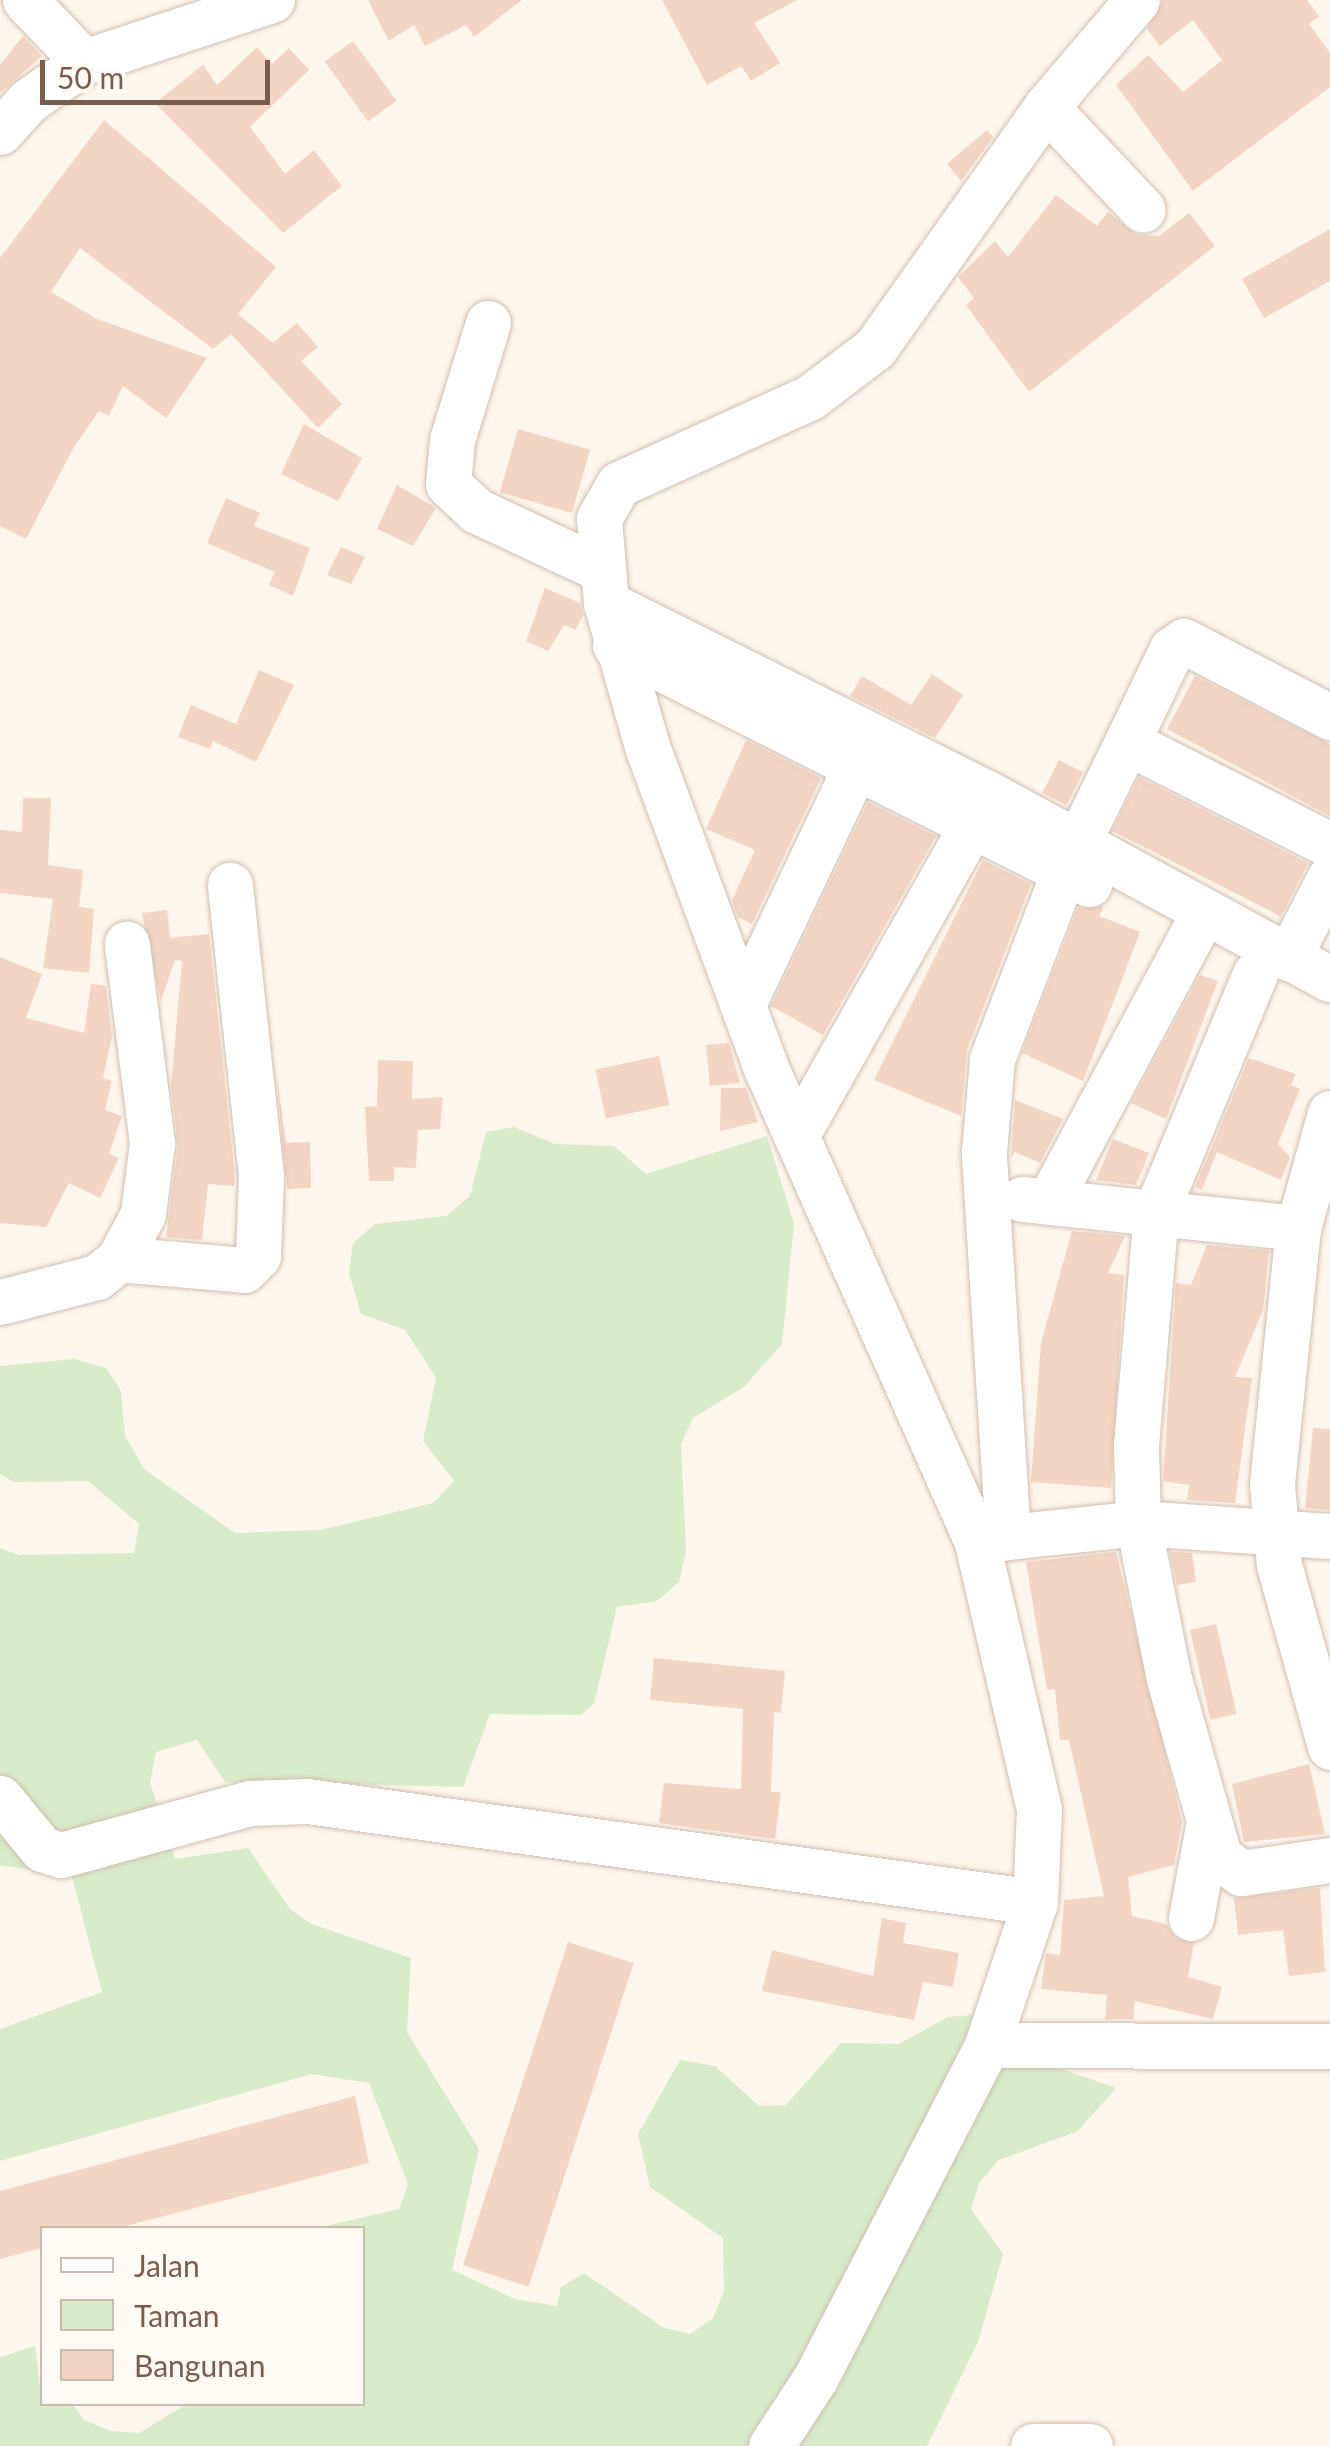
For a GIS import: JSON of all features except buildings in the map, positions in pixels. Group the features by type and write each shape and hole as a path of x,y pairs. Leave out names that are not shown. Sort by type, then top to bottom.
{"street":[{"path":"25,0 84,62"},
{"path":"0,132 28,101 84,62 272,0"},
{"path":"993,1540 796,1136 743,1004 608,606 598,526 611,490 809,398 876,348 1046,107 1137,0"},
{"path":"1046,107 1143,210"},
{"path":"488,322 452,440 448,484 477,511 608,606 856,766 972,825 1070,857"},
{"path":"608,606 1272,966 1330,1010"},
{"path":"771,2446 816,2377 987,2045 1035,1902 1040,1839 1034,1772 993,1540 990,1196 984,1137 992,1060 1070,857 1169,654 1184,641 1330,717"},
{"path":"1127,742 1330,845"},
{"path":"743,1004 856,766"},
{"path":"796,1136 972,825"},
{"path":"1330,877 1272,966 1156,1212 1136,1446 1138,1523 1208,1826 1219,1856 1238,1872 1330,1860"},
{"path":"120,1258 244,1270 258,1256 262,1176 230,885"},
{"path":"1048,1201 1196,927"},
{"path":"0,1302 78,1286 120,1258 151,1186 127,944"},
{"path":"1272,966 1330,979"},
{"path":"1330,1113 1298,1228 1272,1527 1330,1747"},
{"path":"990,1196 1298,1228"},
{"path":"993,1540 1138,1523 1272,1527 1330,1536"},
{"path":"0,1798 42,1849 61,1855 250,1803 306,1802 1035,1902"},
{"path":"1191,1918 1208,1826"},
{"path":"987,2045 1330,2046"},
{"path":"1033,2446 1090,2446"}],"green space":[{"path":"514,1127 555,1144 614,1146 646,1174 767,1136 794,1224 782,1344 744,1387 693,1418 681,1444 686,1552 679,1582 657,1601 617,1607 594,1704 581,1715 490,1714 463,1787 225,1782 197,1740 156,1752 150,1783 175,1859 248,1848 290,1909 312,1924 411,1958 407,2032 479,2149 452,2270 515,2299 557,2306 561,2287 584,2273 664,2328 690,2334 713,2318 724,2291 723,2238 650,2187 638,2134 680,2060 715,2066 759,2106 786,2105 841,2043 899,2044 948,2017 973,2015 1044,2063 1116,2088 1078,2131 999,2160 979,2183 971,2209 1003,2254 978,2342 927,2446 0,2446 0,2357 35,2346 40,2406 74,2406 84,2420 111,2431 139,2433 184,2406 365,2406 365,2226 326,2226 399,2209 408,2184 369,2083 312,2074 0,2161 0,2029 102,1992 72,1877 0,1865 0,1548 19,1555 134,1553 139,1524 88,1481 13,1482 0,1474 0,1366 74,1359 106,1368 121,1391 125,1435 144,1469 235,1533 320,1530 433,1503 454,1481 423,1441 436,1378 405,1330 361,1314 349,1273 353,1243 375,1224 446,1216 470,1196 486,1132"}]}
